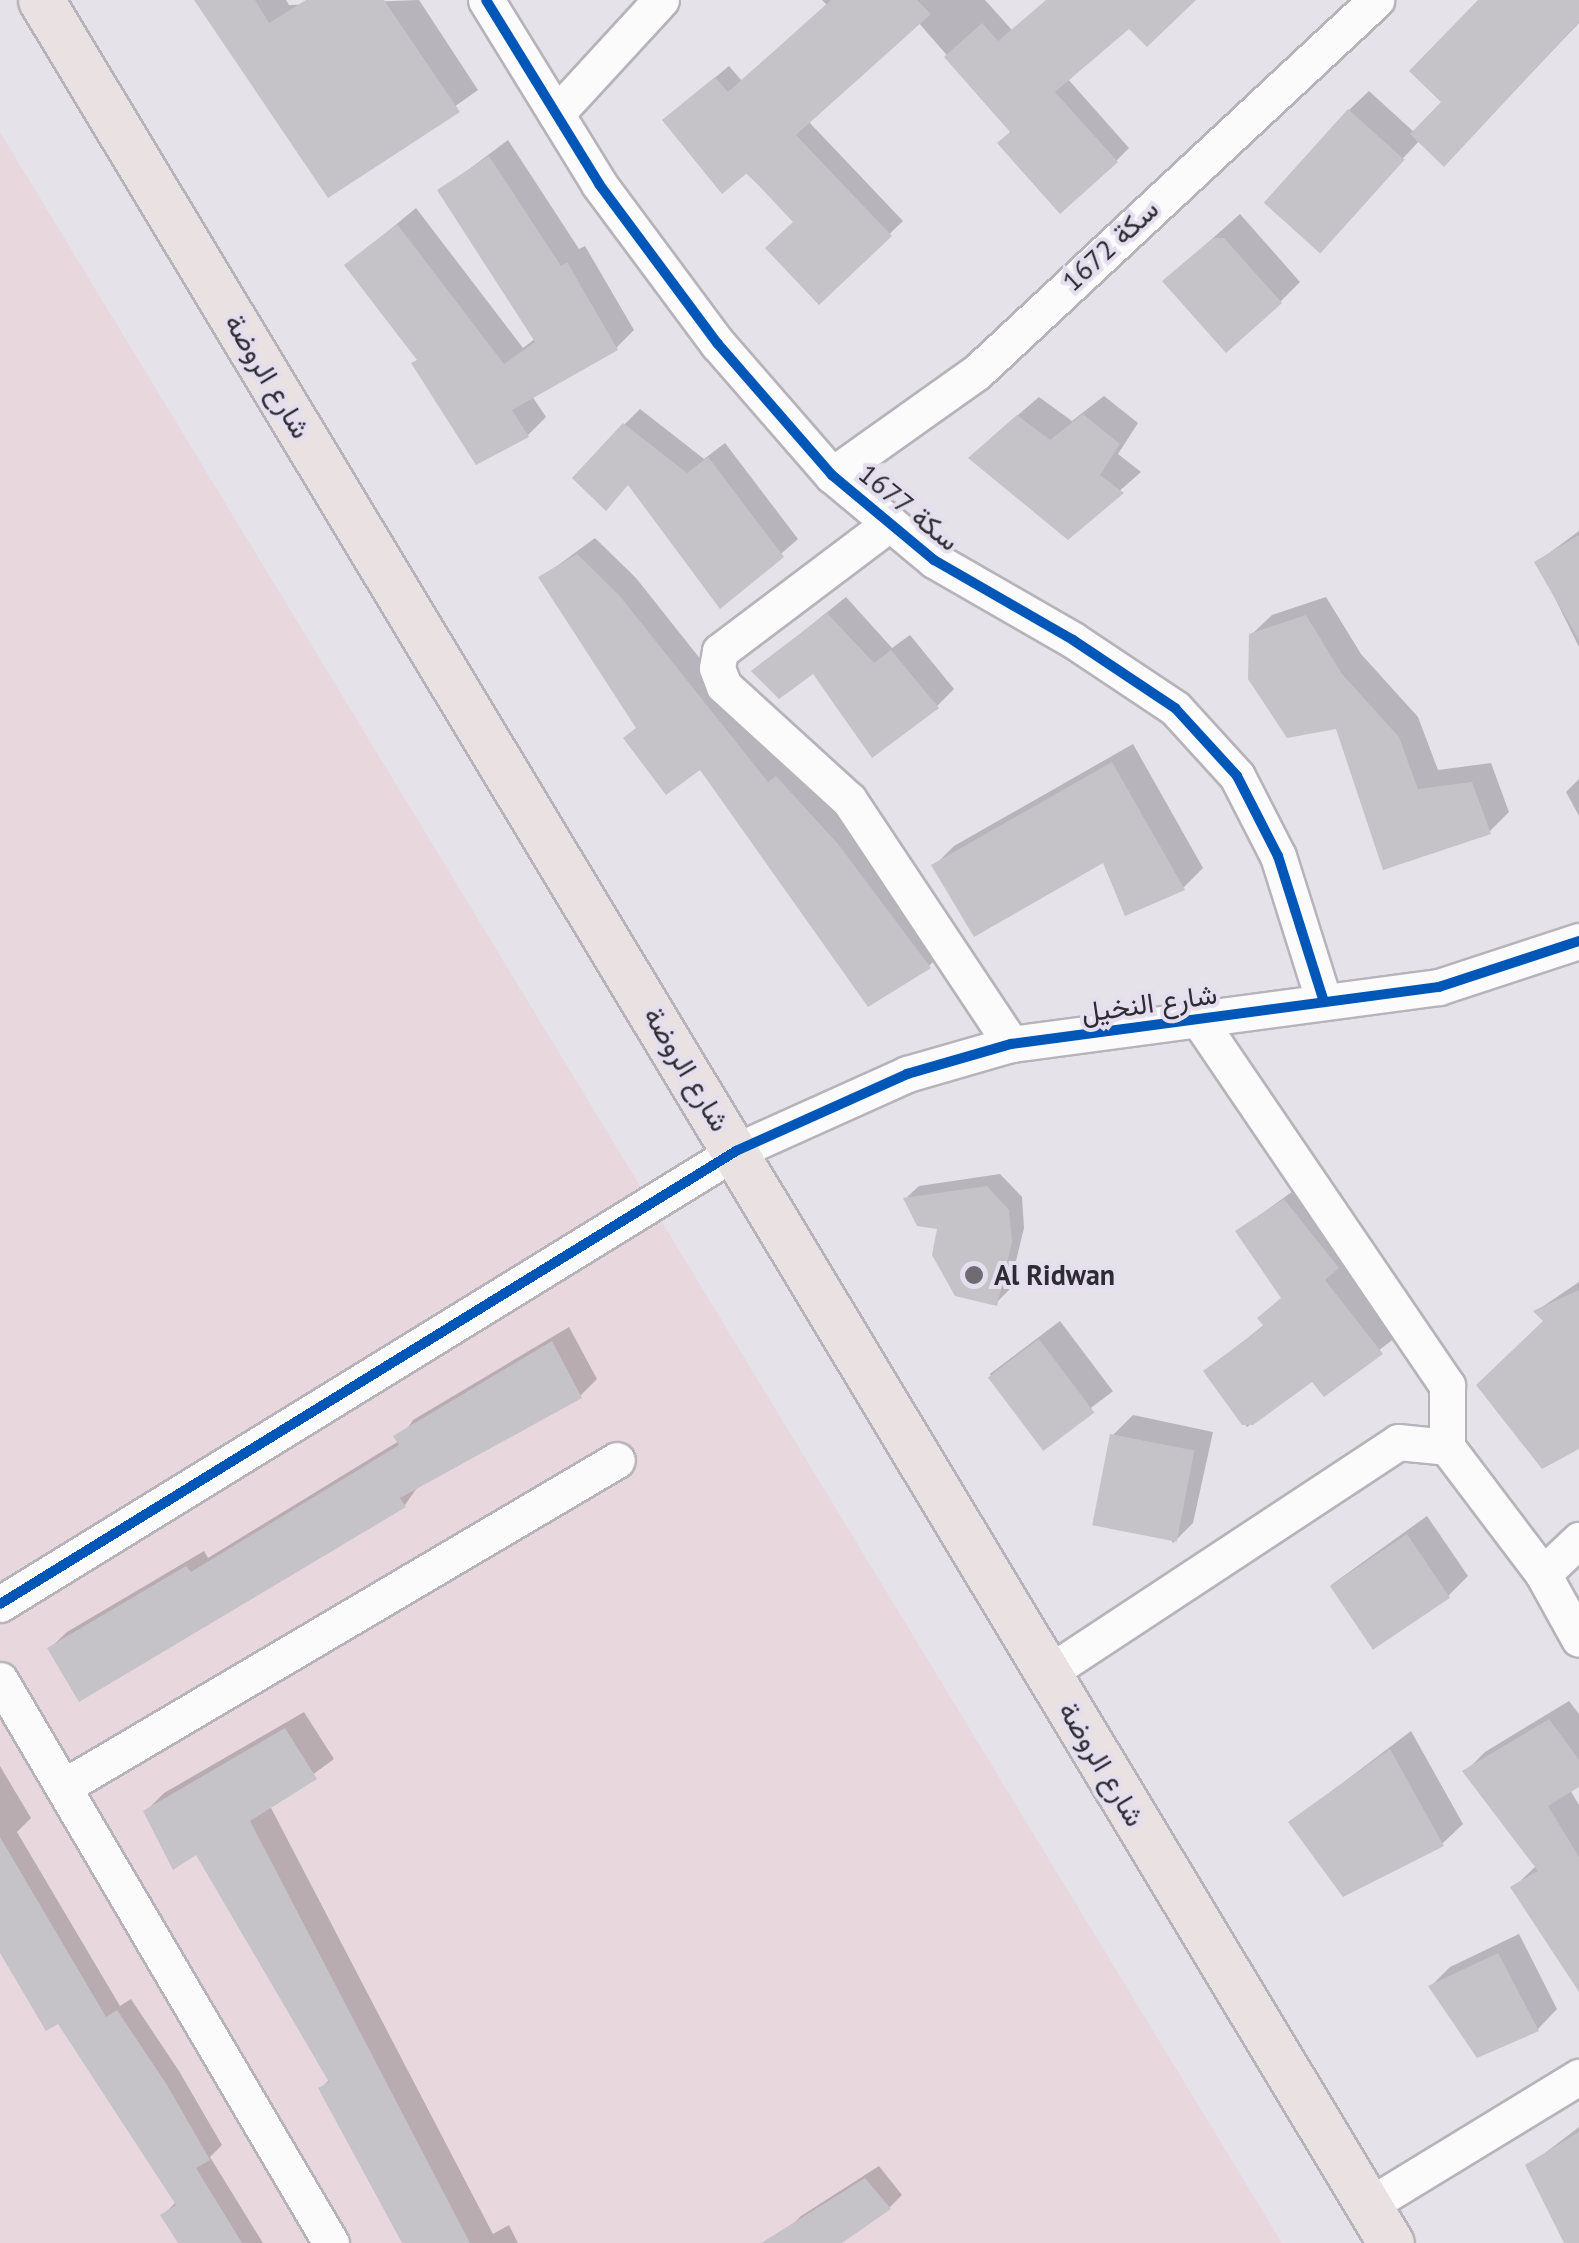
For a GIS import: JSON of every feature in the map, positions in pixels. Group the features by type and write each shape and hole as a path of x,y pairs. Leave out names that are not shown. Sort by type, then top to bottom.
{"main road":[{"name":"شارع الروضة","path":"41,0 1391,2243"}],"street":[{"name":"سكة 1677","path":"486,0 599,184 718,344 832,475 934,560 1073,640 1175,708 1237,776 1278,856 1324,1002"},
{"path":"556,114 661,0"},
{"name":"سكة 1672","path":"832,475 977,372 1376,0"},
{"path":"890,523 720,652 717,668 724,686 848,800 1011,1044"},
{"name":"شارع النخيل","path":"0,1604 736,1151 907,1074 1011,1044 1439,987 1579,942"},
{"path":"1198,1019 1447,1385 1447,1447 1543,1574 1579,1639"},
{"path":"1048,1673 1398,1442 1447,1447"},
{"path":"63,1788 616,1460"},
{"path":"1543,1574 1579,1540"},
{"path":"0,1680 332,2243"},
{"path":"1368,2204 1579,2077"}],"shaded area":[{"path":"0,132 1282,2243 0,2243"}],"building":[{"path":"194,0 255,0 269,23 306,0 384,0 460,112 328,198"},
{"path":"831,0 917,0 931,14 796,135 892,236 819,305 765,248 793,222 747,173 722,194 662,120 715,77 728,92"},
{"path":"1046,0 1196,0 1147,47 1129,29 1055,92 1118,162 1060,214 997,143 1010,132 944,57 982,23 998,41"},
{"path":"1478,0 1579,0 1579,22 1444,167 1410,134 1441,102 1409,71"},
{"path":"1348,109 1404,160 1320,253 1264,203"},
{"path":"489,156 561,266 567,262 618,350 512,410 529,437 476,465 411,363 417,360 344,265 397,224 504,364 535,342 437,190"},
{"path":"1213,238 1224,238 1282,303 1226,353 1162,281"},
{"path":"1083,414 1120,444 1100,475 1124,493 1068,540 968,458 1017,415 1050,440"},
{"path":"623,423 687,473 708,457 784,557 720,609 628,485 606,511 572,478"},
{"path":"1579,535 1579,640 1534,562"},
{"path":"577,554 619,595 768,782 776,776 838,844 931,968 868,1007 700,770 666,795 623,738 636,728 538,577"},
{"path":"827,613 874,663 891,650 939,708 872,758 813,674 779,699 751,671"},
{"path":"1306,615 1342,674 1399,737 1418,789 1472,782 1491,834 1383,870 1336,729 1287,738 1248,679 1249,634"},
{"path":"1112,762 1185,890 1125,916 1103,863 974,937 931,865"},
{"path":"987,1186 1009,1210 1012,1242 997,1306 955,1296 932,1255 937,1229 917,1226 903,1198"},
{"path":"1284,1199 1339,1268 1325,1280 1383,1354 1324,1397 1312,1382 1253,1425 1242,1425 1203,1371 1264,1326 1257,1318 1281,1298 1235,1231"},
{"path":"1579,1290 1579,1449 1542,1469 1476,1385 1543,1321 1533,1311"},
{"path":"1039,1339 1094,1412 1043,1451 988,1378"},
{"path":"552,1341 582,1398 400,1498 406,1507 79,1702 47,1648 186,1566 191,1572 399,1445 393,1436"},
{"path":"1110,1434 1194,1450 1177,1542 1092,1525"},
{"path":"1407,1534 1450,1598 1373,1650 1330,1586"},
{"path":"1549,1719 1579,1760 1579,1787 1548,1806 1579,1857 1579,1992 1510,1887 1538,1871 1462,1771"},
{"path":"285,1728 317,1779 250,1821 470,2243 402,2243 318,2088 329,2082 196,1855 173,1870 143,1811"},
{"path":"1390,1749 1444,1846 1343,1897 1288,1822"},
{"path":"0,1837 106,2017 117,2010 167,2085 210,2160 196,2168 242,2243 178,2243 160,2215 176,2205 58,2024 46,2031 0,1953"},
{"path":"1498,1953 1539,2031 1477,2058 1428,1986"},
{"path":"1579,2132 1579,2243 1564,2243 1525,2165"},
{"path":"865,2178 891,2209 842,2243 761,2243"}],"cycle path":[{"path":"486,0 599,184 718,344 832,475 934,560 1073,640 1175,708 1237,776 1278,856 1324,1002"},
{"path":"0,1604 736,1151 907,1074 1011,1044 1439,987 1579,941"}],"place":[{"name":"Al Ridwan","path":"974,1275"}]}
